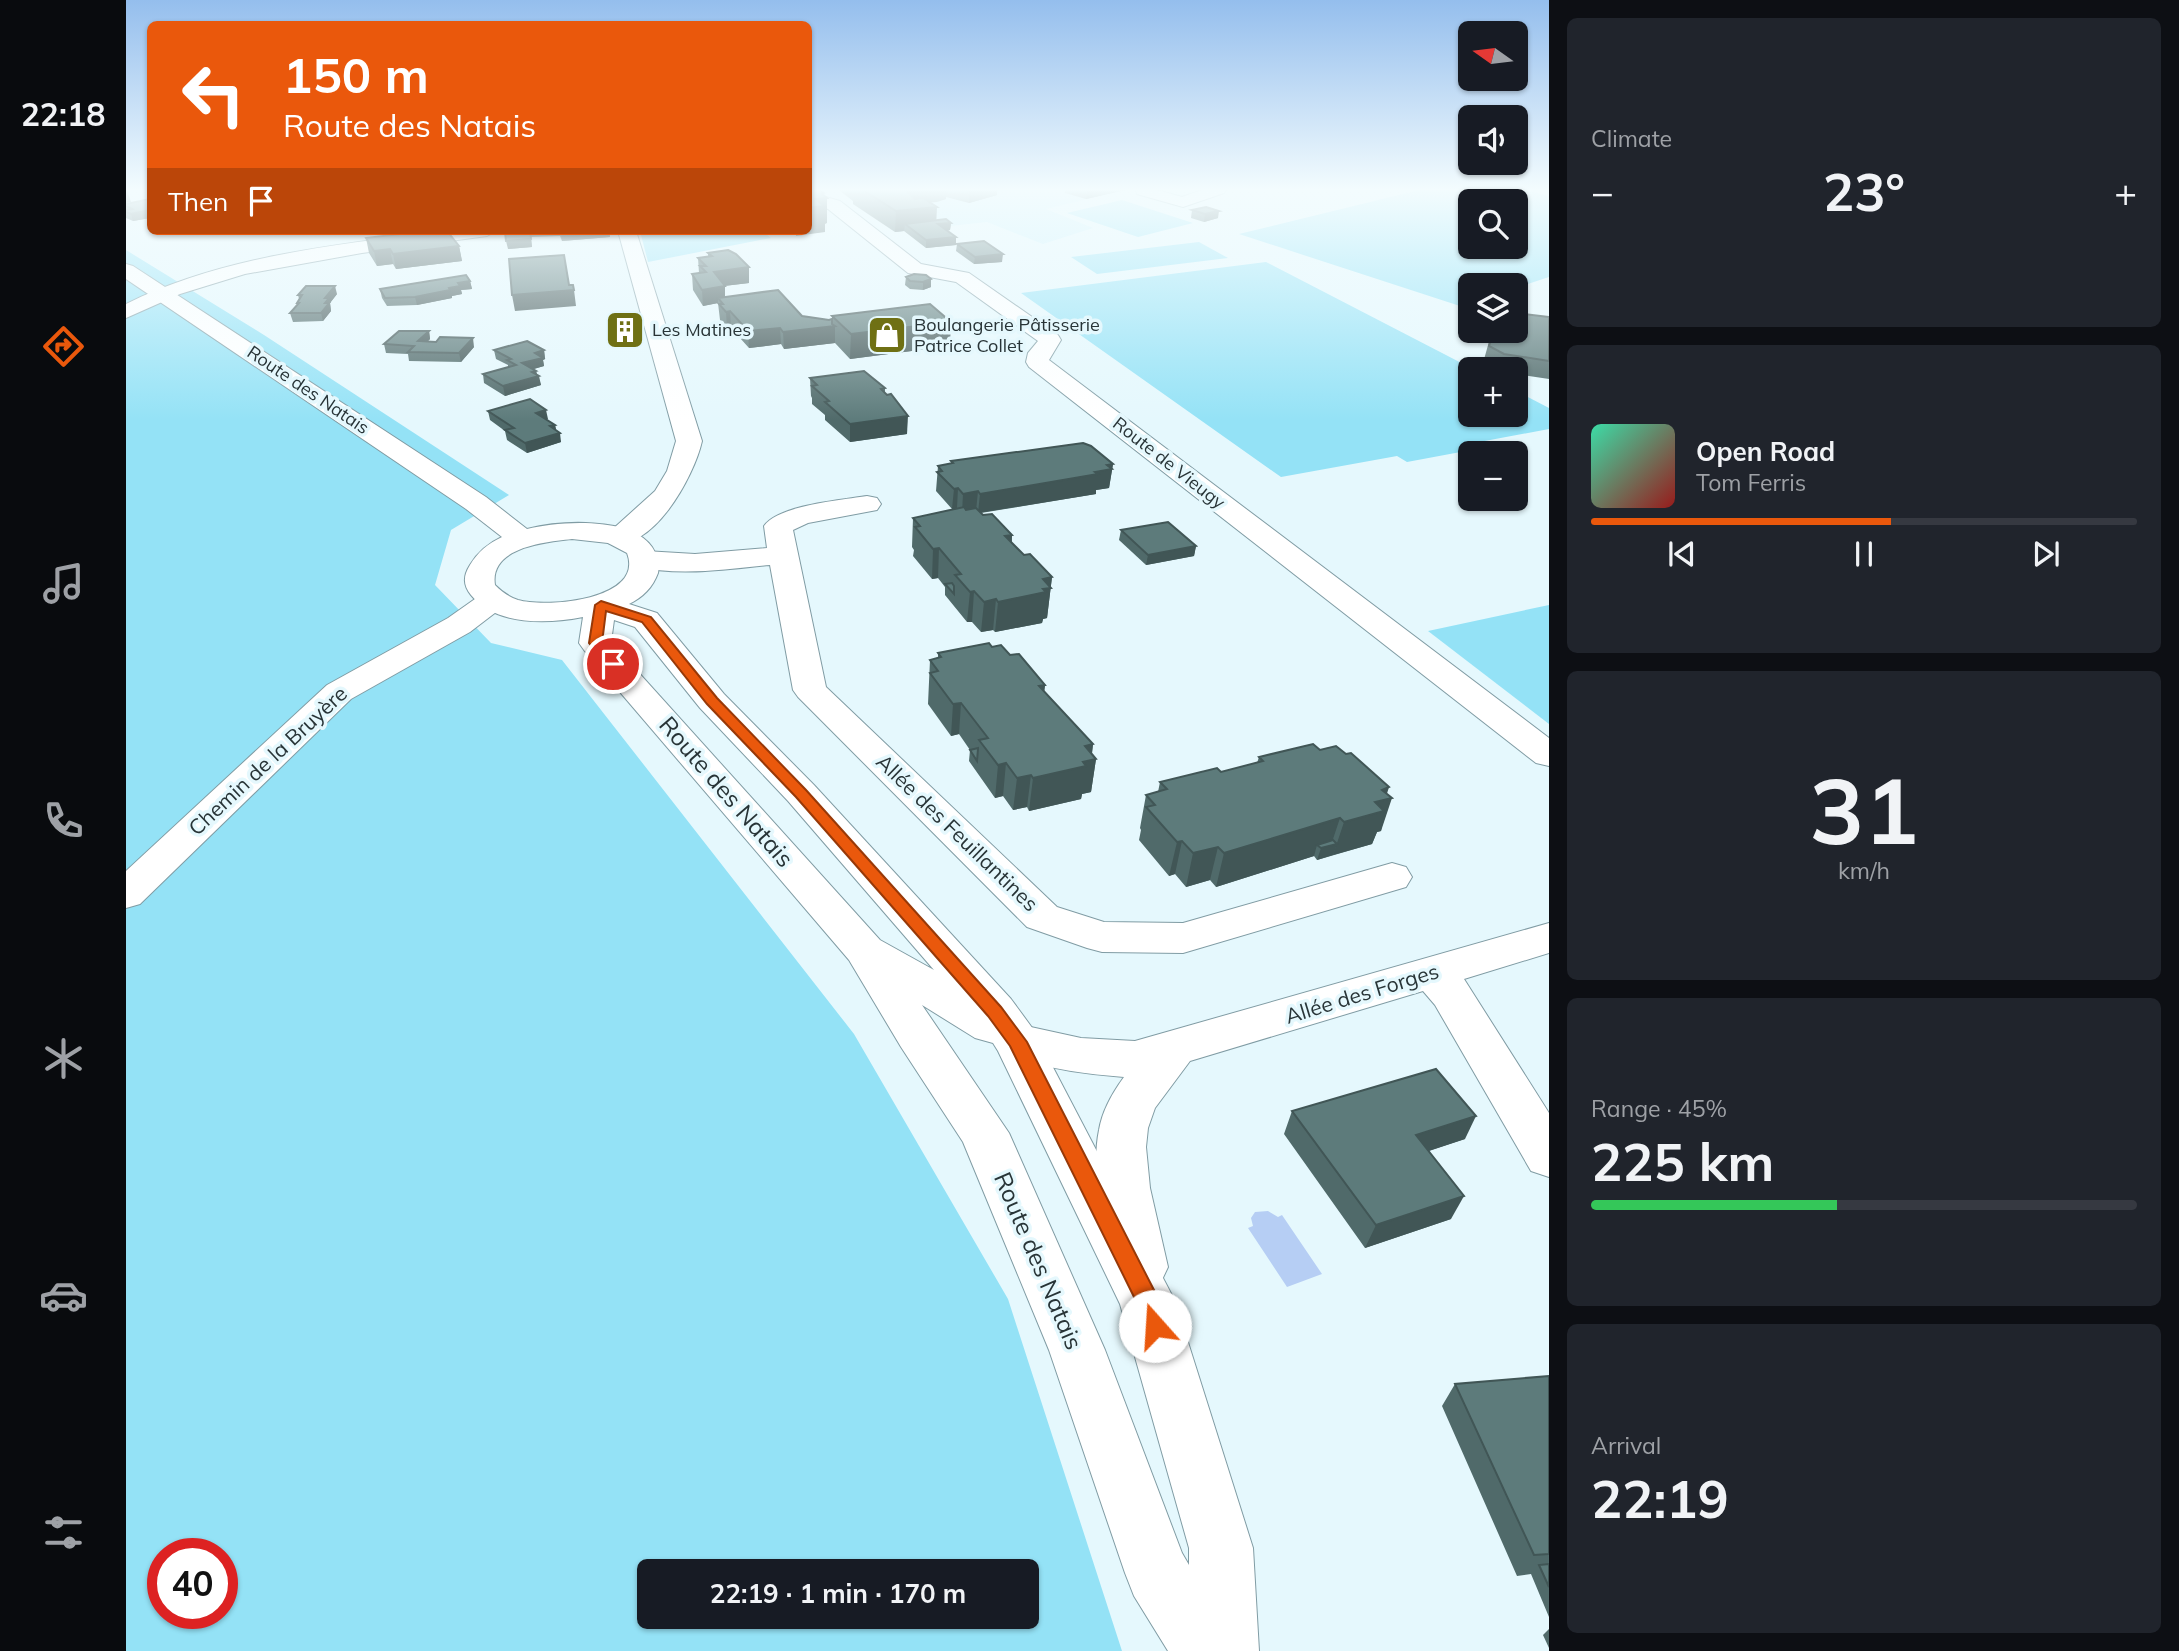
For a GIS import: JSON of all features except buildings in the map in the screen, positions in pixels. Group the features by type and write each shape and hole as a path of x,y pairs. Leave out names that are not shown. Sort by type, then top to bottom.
{"street":[{"path":"126,312 161,292 222,272 249,267"},
{"path":"638,267 689,441 687,458 678,480 644,520 631,549 643,576 628,592 601,605 572,611 541,613 514,609 493,600 481,589 479,575 485,562 501,549 522,540 572,531 631,549 695,564 783,555"},
{"name":"Route de Vieugy","path":"913,267 962,277 1050,340 1048,346 1039,353 1037,362 1549,755"},
{"name":"Route des Natais","path":"126,270 476,503 522,540"},
{"name":"Allée des Feuillantines","path":"867,504 801,516 778,526 810,690 1042,917 1102,937 1183,938 1392,877"},
{"name":"Chemin de la Bruyère","path":"126,894 339,692 460,625 493,600"},
{"path":"601,605 646,620 712,701 801,793 995,1012 1017,1042 1147,1301"},
{"name":"Route des Natais","path":"601,605 595,643 864,949 984,1133 1077,1350 1157,1573 1207,1651"},
{"name":"Allée des Forges","path":"1017,1042 1081,1056 1135,1059 1549,937"},
{"path":"864,949 1017,1042"},
{"path":"1433,973 1451,993 1549,1156"},
{"path":"1174,1048 1129,1110 1123,1130 1122,1173 1147,1301 1221,1548 1225,1651"}],"shaded area":[{"path":"126,267 154,267 264,335 509,495 451,530 435,585 491,643 562,660 854,1034 1008,1299 1122,1651 126,1651"},
{"path":"1086,267 1154,267 1097,274"},
{"path":"1226,267 1276,267 1458,361 1458,427 1528,427 1528,397 1549,408 1549,429 1485,441 1458,441 1458,452 1407,462 1397,456 1281,477 1021,293"},
{"path":"1340,267 1549,267 1549,277 1528,284 1528,273 1458,273 1458,305"},
{"path":"1549,605 1549,724 1428,631"},
{"path":"1268,1211 1278,1217 1282,1215 1322,1274 1287,1287 1248,1228 1253,1226 1251,1218 1255,1212"}],"place":[{"name":"Les Matines","path":"625,330"},
{"name":"Boulangerie Pâtisserie Patrice Collet","path":"887,335"}],"route":[{"path":"613,664 595,643 601,605 646,620 712,701 801,793 995,1012 1017,1042 1054,1113 1147,1301 1155,1326"}]}
